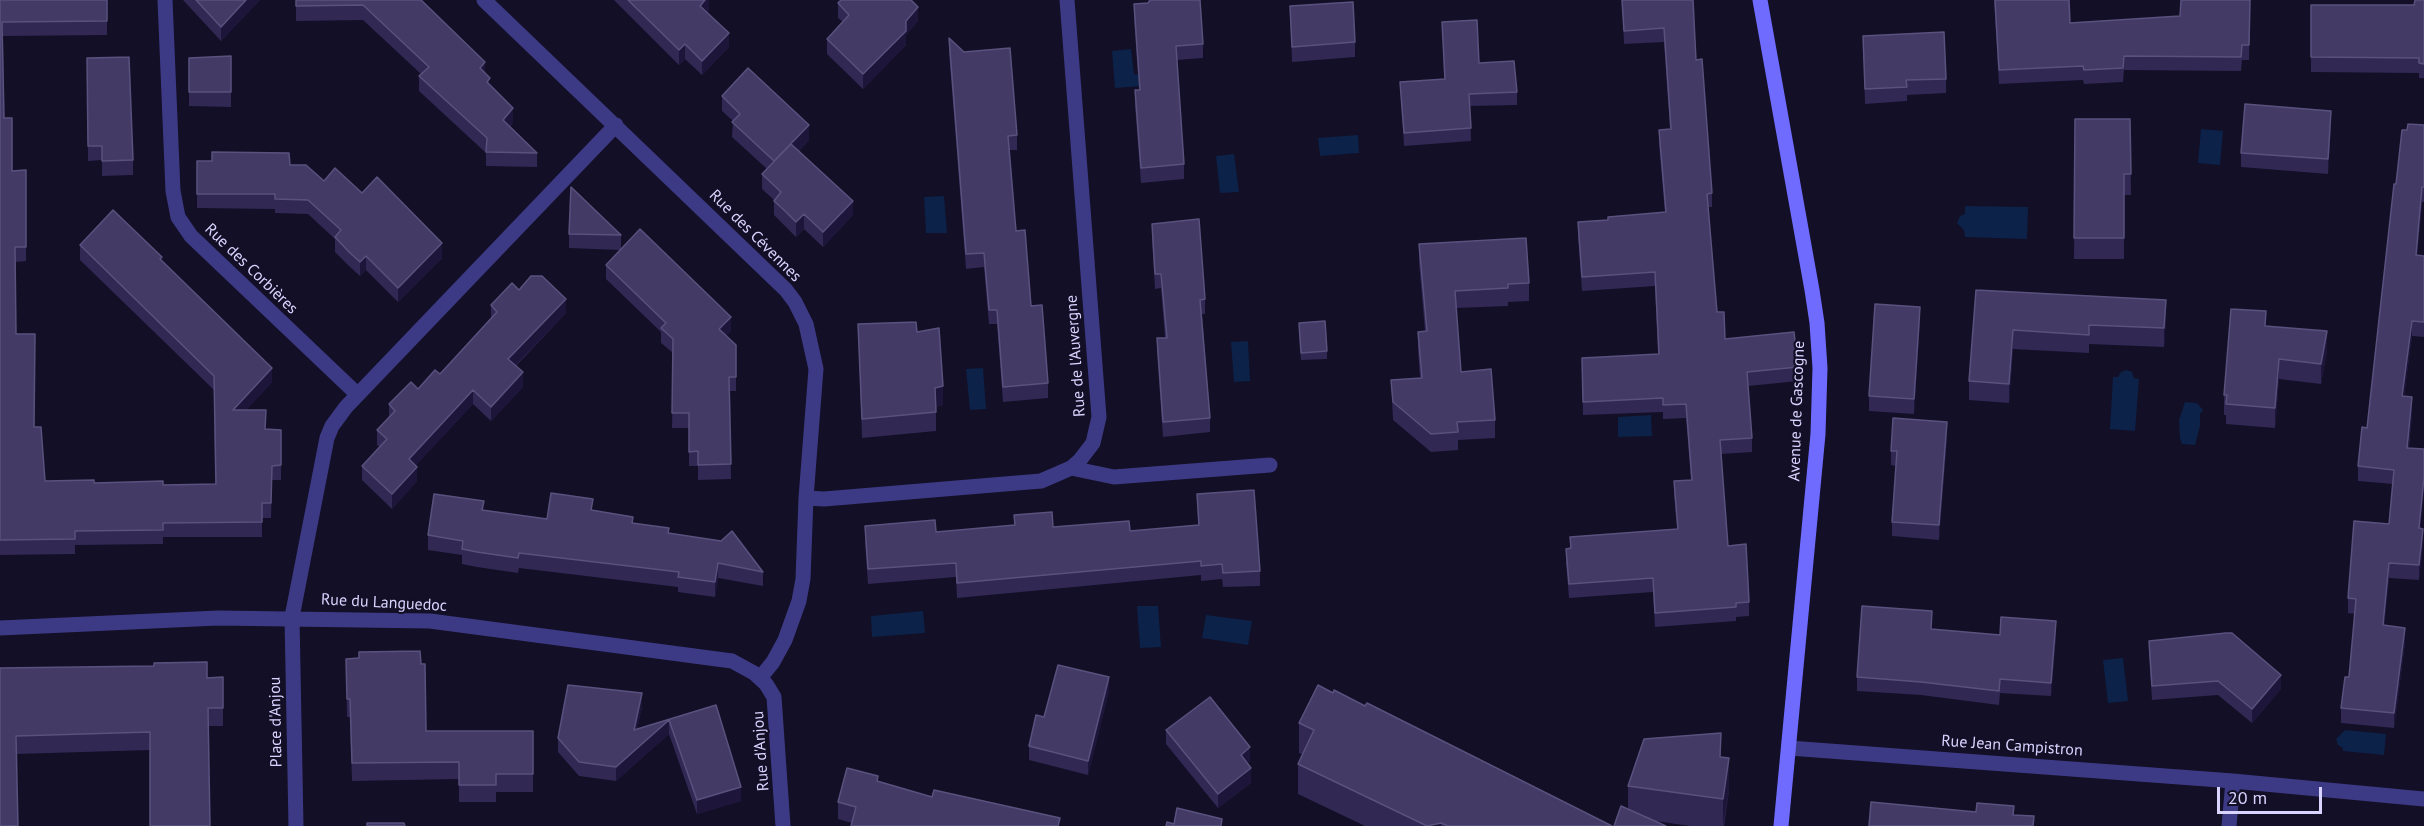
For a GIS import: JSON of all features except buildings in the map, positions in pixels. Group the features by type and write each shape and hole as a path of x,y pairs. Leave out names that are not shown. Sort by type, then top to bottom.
{"street":[{"name":"Rue des Corbières","path":"165,0 172,191 178,217 191,236 357,394"},
{"name":"Rue des Cévennes","path":"484,0 786,290 801,313 811,339 816,369 806,498 803,579 800,601 785,640 773,662 760,678"},
{"name":"Rue de l'Auvergne","path":"806,498 824,499 1041,481 1071,468 1093,443 1099,417 1067,0"},
{"name":"Avenue de Gascogne","path":"1761,0 1812,290 1820,368 1818,434 1781,826"},
{"path":"292,617 327,438 339,416 357,394 616,125"},
{"path":"1071,468 1114,477 1270,465"},
{"name":"Rue du Languedoc","path":"0,628 218,618 292,617 430,621 732,661 747,668 760,678"},
{"name":"Place d'Anjou","path":"292,617 296,826"},
{"name":"Rue d'Anjou","path":"760,678 771,690 775,703 783,826"},
{"name":"Rue Jean Campistron","path":"1789,748 2233,781 2424,799"},
{"path":"2229,826 2233,781"}],"water":[{"path":"1131,49 1134,74 1141,75 1142,86 1115,88 1112,51"},
{"path":"2201,129 2223,131 2220,165 2198,163"},
{"path":"1358,135 1359,153 1320,156 1318,138"},
{"path":"1234,154 1239,192 1220,193 1216,156"},
{"path":"944,196 947,233 926,233 924,197"},
{"path":"1965,206 2028,207 2027,239 1965,237 1964,230 1957,223 1960,216 1965,214"},
{"path":"1248,341 1250,381 1234,382 1231,342"},
{"path":"983,368 986,409 970,410 966,369"},
{"path":"2127,370 2132,372 2134,378 2139,379 2135,431 2110,429 2113,377 2118,377 2121,372"},
{"path":"2185,402 2197,403 2203,410 2200,414 2200,426 2195,445 2182,444 2180,439 2179,420"},
{"path":"1651,415 1652,436 1618,437 1618,417"},
{"path":"1137,606 1158,606 1161,647 1140,648"},
{"path":"923,611 925,633 872,637 871,616"},
{"path":"1206,615 1252,621 1248,645 1202,638"},
{"path":"2123,658 2128,701 2108,703 2103,660"},
{"path":"2345,730 2386,734 2384,755 2343,751 2336,739"}]}
